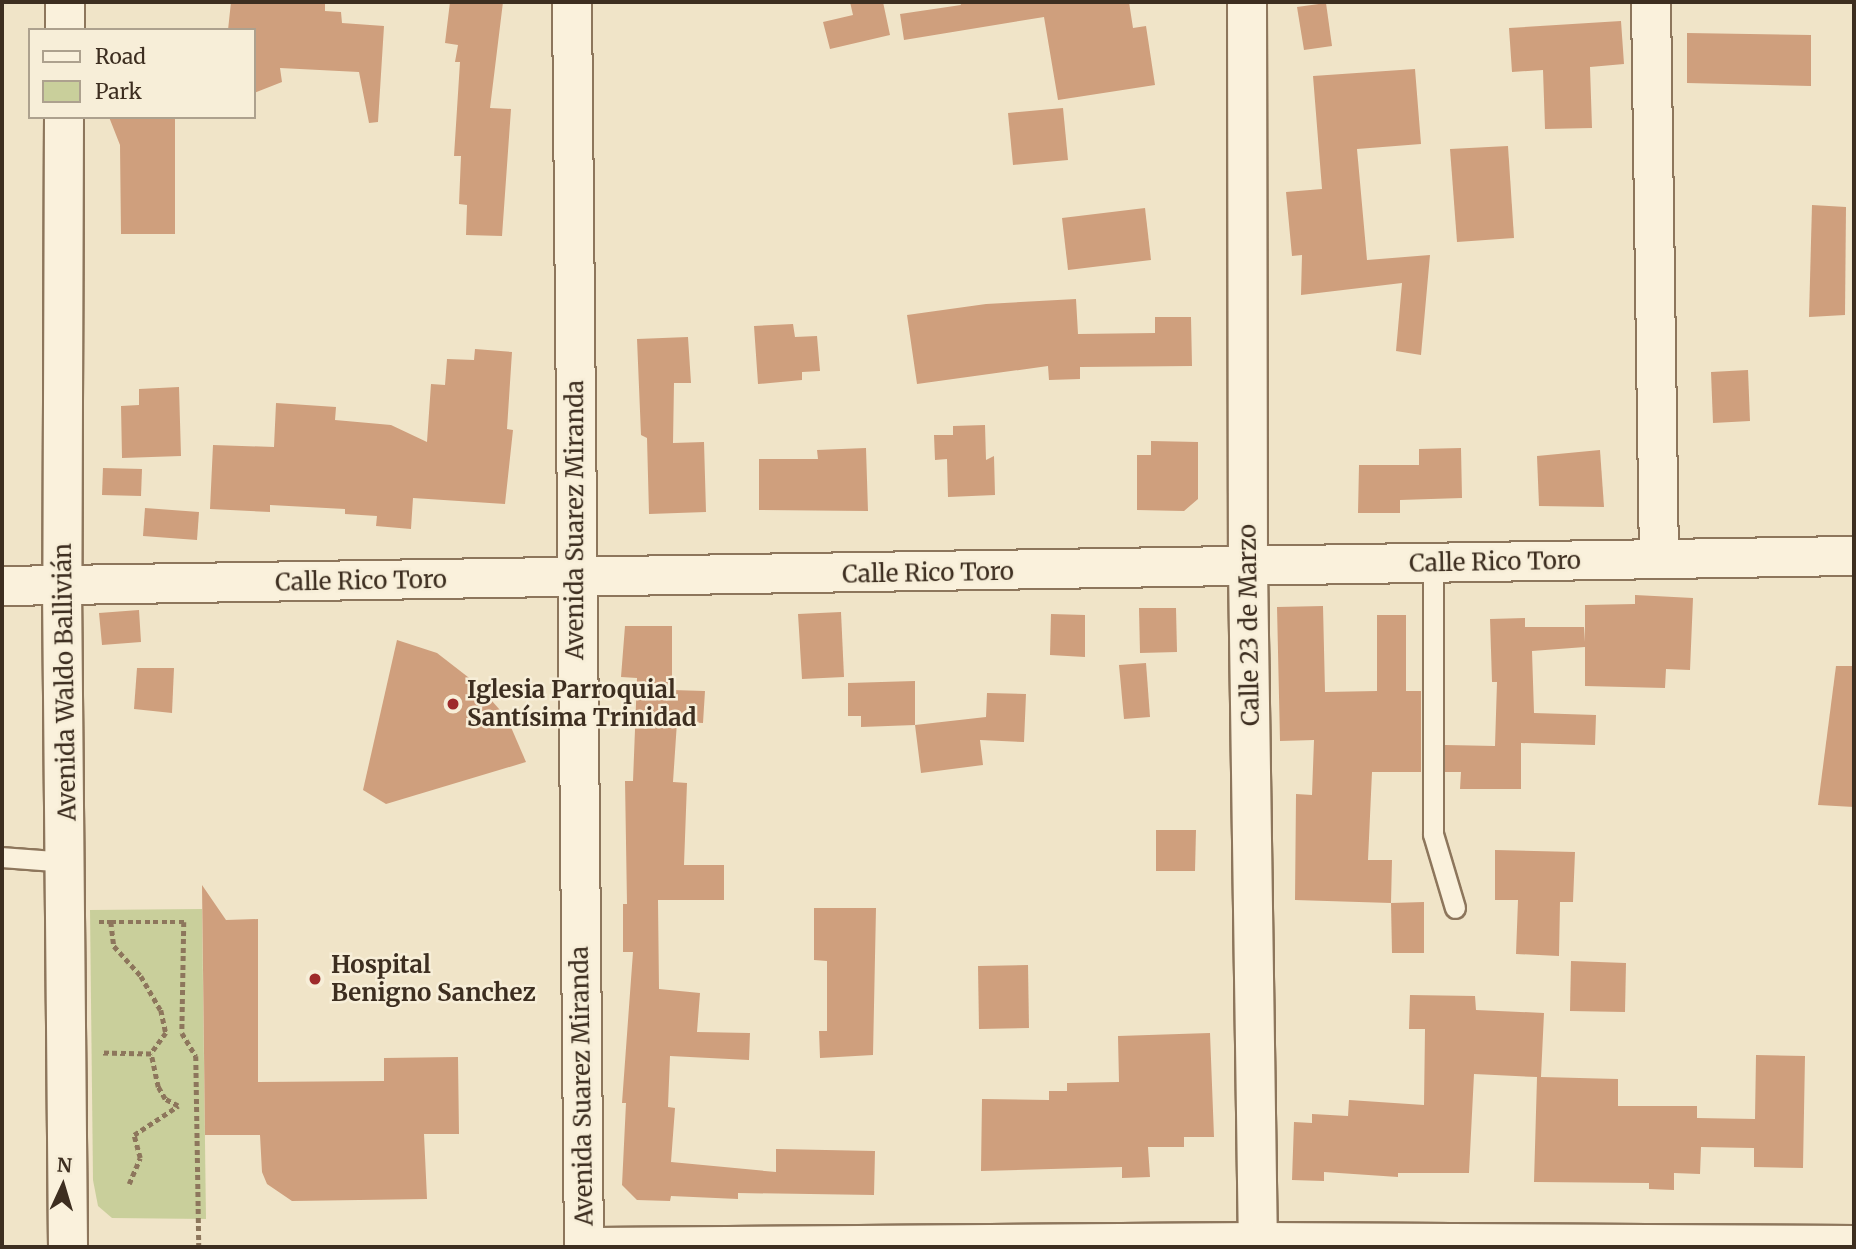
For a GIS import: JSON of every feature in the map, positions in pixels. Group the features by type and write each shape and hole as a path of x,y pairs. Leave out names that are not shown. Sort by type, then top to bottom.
{"street":[{"path":"65,2 65,28"},
{"name":"Avenida Suarez Miranda","path":"572,2 575,578 584,1247"},
{"name":"Calle 23 de Marzo","path":"1247,2 1248,568 1258,1245"},
{"path":"1651,2 1659,558"},
{"name":"Avenida Waldo Ballivián","path":"64,119 62,585 68,862 68,1247"},
{"name":"Calle Rico Toro","path":"2,586 1248,568 1854,556"},
{"path":"596,1247 1854,1245"}],"lane":[{"path":"1433,563 1433,834 1455,908"},
{"path":"2,857 68,862"}],"path":[{"path":"68,922 184,922 182,1033 196,1056 199,1247"},
{"path":"111,922 114,946 141,976 161,1010 166,1032 150,1054 158,1087 165,1099 178,1106 134,1135 140,1158 129,1184"},
{"path":"68,1053 150,1054"}],"green space":[{"path":"202,909 206,1219 112,1218 98,1206 93,1180 90,910"}],"building":[{"path":"231,2 325,2 325,11 341,12 342,23 384,26 378,122 369,123 359,72 280,68 282,82 256,92 256,28 228,28"},
{"path":"450,2 503,2 490,108 511,109 502,236 466,235 467,205 459,204 461,156 454,156 460,62 455,62 458,45 445,43"},
{"path":"850,2 883,2 890,35 830,49 823,22 853,15"},
{"path":"960,2 1129,2 1133,28 1146,26 1155,85 1058,100 1044,17 904,40 900,14 961,5"},
{"path":"1326,3 1332,46 1304,50 1297,7"},
{"path":"1621,21 1624,64 1590,67 1592,128 1545,129 1543,70 1512,72 1509,28"},
{"path":"1687,33 1811,35 1811,86 1687,83"},
{"path":"1415,69 1421,144 1357,149 1367,260 1430,255 1421,355 1396,351 1402,283 1301,295 1302,255 1292,256 1286,192 1322,189 1313,76"},
{"path":"1063,108 1068,160 1013,165 1008,113"},
{"path":"110,119 175,119 175,234 121,234 120,145"},
{"path":"1508,146 1514,238 1457,242 1450,149"},
{"path":"1812,205 1846,207 1845,315 1809,317"},
{"path":"1145,208 1151,260 1068,270 1062,218"},
{"path":"1076,299 1078,334 1155,333 1155,317 1191,317 1192,366 1080,367 1080,379 1049,380 1048,366 917,384 907,315 986,304"},
{"path":"793,324 795,337 817,336 820,371 802,372 802,380 758,384 754,326"},
{"path":"688,337 691,383 674,383 673,443 704,442 706,512 649,514 647,438 641,435 637,339"},
{"path":"475,349 512,352 507,429 513,430 505,504 413,498 411,529 376,526 377,516 345,514 345,509 270,505 270,512 210,509 213,445 274,447 276,403 336,407 335,420 391,425 427,442 431,384 445,385 447,359 474,360"},
{"path":"1748,370 1750,421 1713,423 1711,372"},
{"path":"179,387 181,456 122,458 121,406 139,405 139,389"},
{"path":"985,425 986,460 994,456 995,495 948,497 947,459 935,460 934,435 953,435 953,426"},
{"path":"1151,441 1198,442 1198,499 1184,511 1137,510 1137,455 1151,455"},
{"path":"866,448 868,511 759,510 759,459 818,459 817,450"},
{"path":"1461,448 1462,498 1400,500 1400,513 1358,513 1359,465 1419,465 1419,449"},
{"path":"1600,450 1604,507 1539,506 1537,456"},
{"path":"103,468 142,469 141,496 102,495"},
{"path":"145,508 199,512 197,540 143,536"},
{"path":"1635,595 1693,598 1690,670 1666,669 1665,688 1585,686 1585,647 1532,651 1534,713 1596,715 1595,745 1521,743 1521,789 1460,789 1461,772 1445,772 1445,745 1495,746 1497,682 1492,682 1490,619 1525,618 1525,627 1584,627 1585,642 1585,605 1635,604"},
{"path":"1323,606 1325,692 1377,691 1377,615 1406,615 1406,691 1421,691 1421,772 1372,772 1368,860 1392,860 1391,903 1295,900 1296,794 1312,795 1314,740 1280,741 1277,607"},
{"path":"1139,608 1176,608 1177,652 1140,653"},
{"path":"139,610 141,642 102,645 99,613"},
{"path":"841,612 844,677 802,679 798,614"},
{"path":"1051,614 1085,615 1085,657 1050,655"},
{"path":"625,626 672,626 672,690 705,691 703,723 677,722 673,782 687,783 684,865 724,865 724,900 658,900 659,989 700,993 697,1032 750,1033 749,1060 670,1056 668,1107 675,1108 671,1162 776,1172 776,1149 875,1151 874,1195 738,1193 738,1199 671,1196 670,1201 637,1200 622,1185 626,1103 622,1103 633,952 623,952 623,904 627,904 625,781 633,781 637,678 621,677"},
{"path":"397,640 437,653 477,684 507,718 526,762 386,804 363,790"},
{"path":"1146,663 1150,717 1124,719 1119,665"},
{"path":"1836,666 1854,666 1854,807 1818,805"},
{"path":"137,668 174,668 172,713 134,709"},
{"path":"915,681 915,725 861,727 861,716 848,716 848,683"},
{"path":"987,693 1026,694 1024,742 980,740 983,765 921,773 915,725 986,717"},
{"path":"1156,830 1196,830 1195,871 1156,871"},
{"path":"1495,850 1575,852 1573,902 1560,902 1559,956 1516,954 1518,900 1495,900"},
{"path":"202,885 226,920 258,919 258,1082 384,1081 384,1058 458,1057 459,1134 424,1134 427,1199 292,1201 267,1184 262,1172 260,1135 205,1135"},
{"path":"1424,902 1424,953 1392,953 1391,903"},
{"path":"814,908 876,908 873,1055 820,1058 819,1031 827,1031 827,961 814,960"},
{"path":"1571,961 1626,963 1625,1012 1570,1011"},
{"path":"1028,965 1029,1028 979,1029 978,966"},
{"path":"1410,995 1475,996 1476,1010 1544,1013 1541,1077 1618,1079 1618,1106 1697,1106 1697,1118 1755,1119 1756,1055 1805,1056 1803,1168 1754,1167 1754,1148 1701,1147 1700,1174 1674,1173 1674,1190 1649,1189 1649,1183 1534,1182 1537,1077 1474,1074 1469,1173 1398,1173 1398,1177 1324,1172 1324,1181 1292,1180 1294,1122 1312,1123 1312,1114 1348,1116 1349,1100 1424,1105 1425,1029 1409,1029"},
{"path":"1210,1033 1214,1137 1184,1137 1184,1147 1148,1147 1150,1177 1122,1178 1122,1167 981,1171 982,1099 1049,1100 1049,1091 1067,1091 1067,1083 1119,1082 1118,1036"}],"place":[{"name":"Iglesia Parroquial Santísima Trinidad","path":"453,704"},
{"name":"Hospital Benigno Sanchez","path":"315,979"}]}
